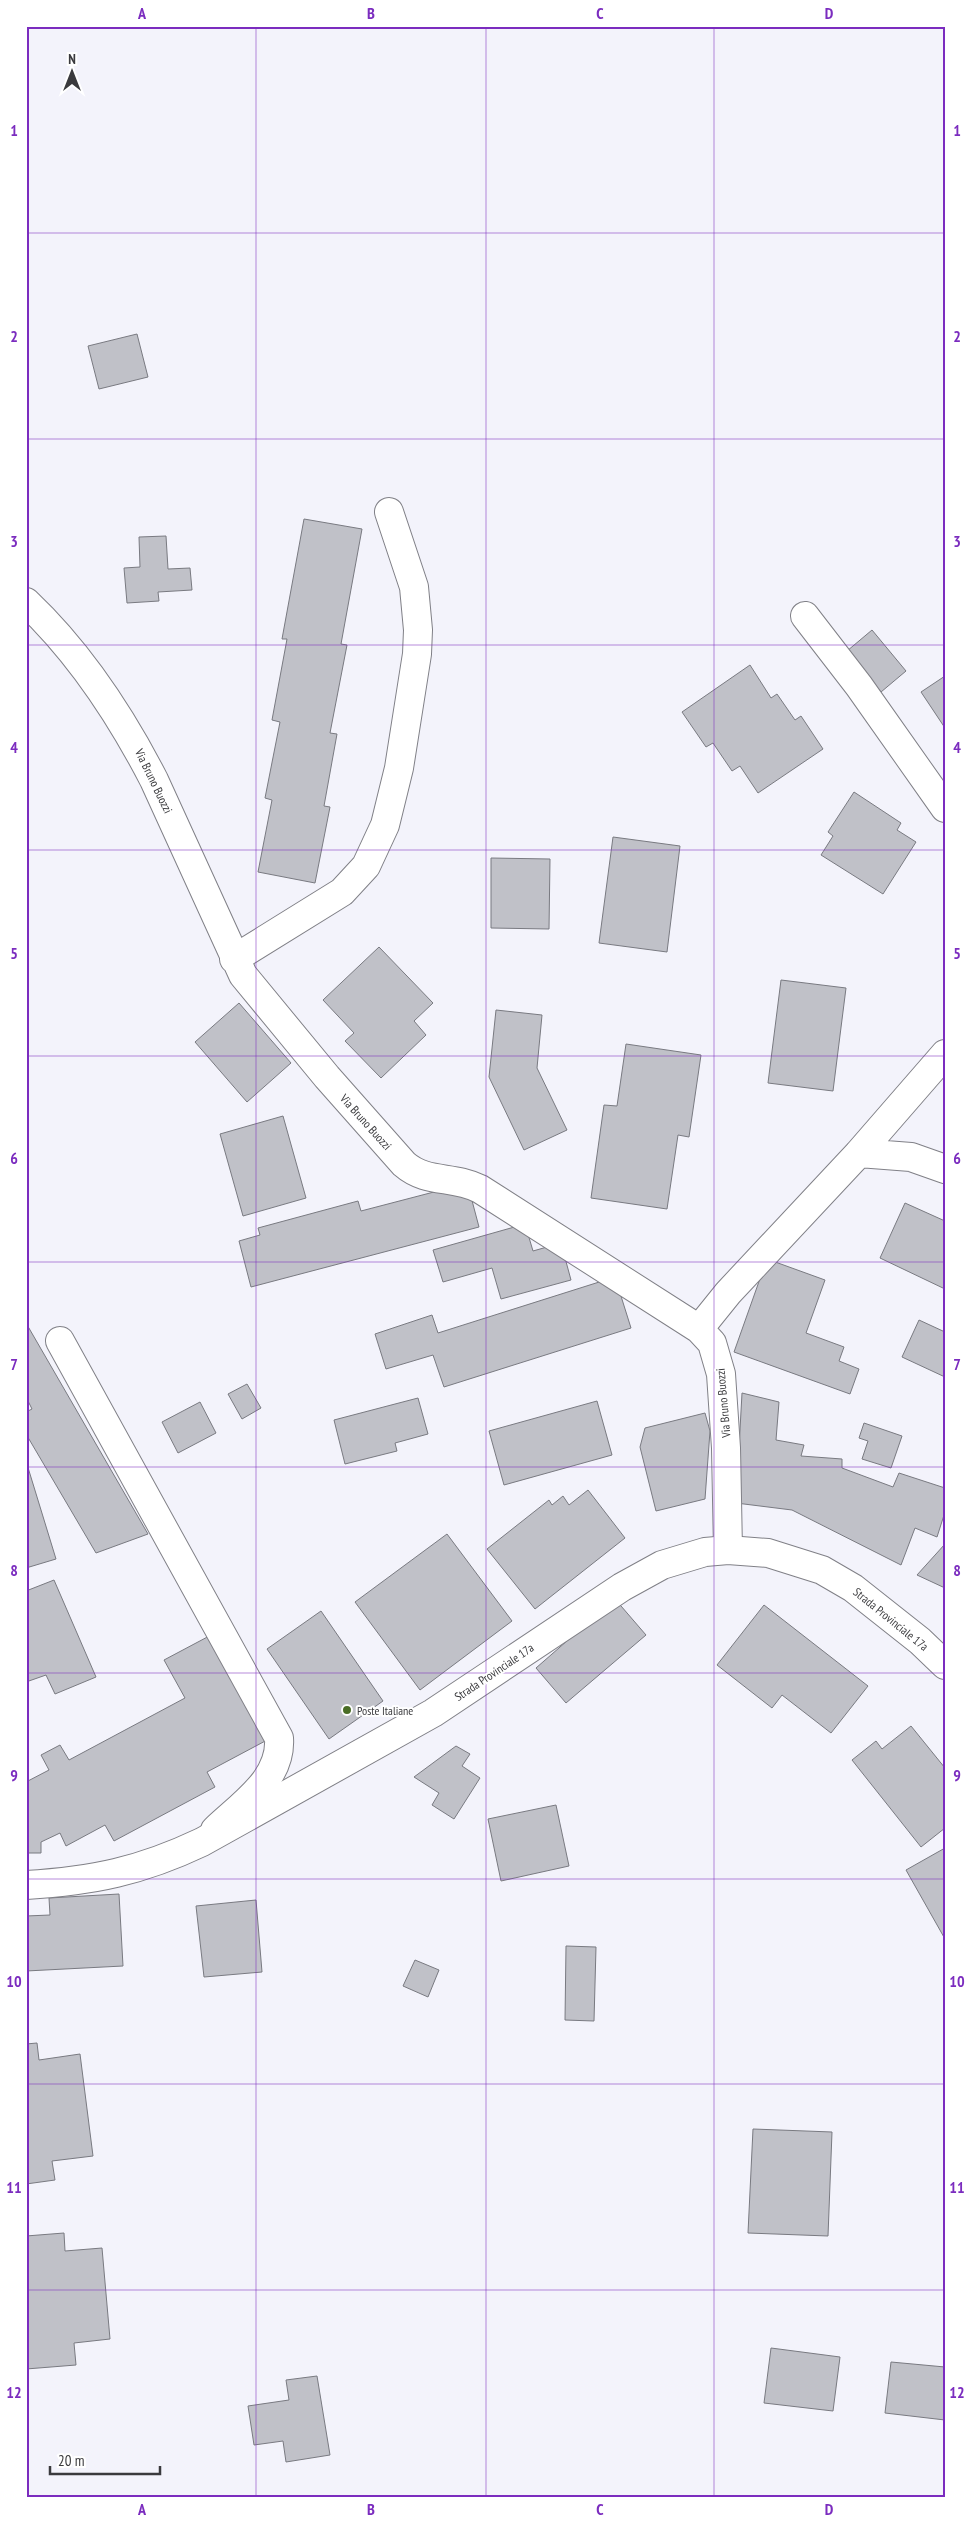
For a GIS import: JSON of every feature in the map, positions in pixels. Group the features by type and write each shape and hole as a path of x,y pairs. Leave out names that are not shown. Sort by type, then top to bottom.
{"street":[{"path":"234,959 342,892 366,866 385,825 401,758 418,630 414,587 389,512"},
{"name":"Via Bruno Buozzi","path":"26,602 58,635 90,675 138,749 162,796 234,959 254,991 327,1077 411,1170 419,1175 460,1180 480,1189 699,1329 712,1343 721,1374 726,1448 728,1550"},
{"path":"805,616 859,686 945,808"},
{"path":"699,1329 728,1293 859,1153 945,1054"},
{"path":"859,1153 912,1157 945,1169"},
{"path":"60,1340 279,1738 279,1754 268,1778 202,1842"},
{"name":"Strada Provinciale 17a","path":"26,1885 112,1876 164,1860 202,1842 434,1712 642,1575 682,1558 728,1550 768,1553 788,1558 837,1577 920,1641 945,1665"}],"building":[{"path":"137,334 148,377 99,389 88,346"},
{"path":"304,519 362,529 341,644 347,645 330,733 337,734 324,806 330,807 315,883 258,872 272,800 265,798 280,722 272,720 287,639 282,639"},
{"path":"166,536 168,569 190,568 192,590 158,592 159,601 127,603 124,568 140,567 139,537"},
{"path":"872,630 906,671 881,692 847,651"},
{"path":"750,665 771,698 777,694 795,720 801,716 823,749 758,793 740,766 732,771 713,743 706,747 682,712"},
{"path":"945,676 945,728 921,692"},
{"path":"854,792 901,823 897,830 916,842 883,894 821,855 833,836 828,832"},
{"path":"613,837 680,846 667,952 599,943"},
{"path":"491,858 550,859 549,929 491,928"},
{"path":"379,947 433,1003 414,1021 426,1035 381,1078 345,1041 354,1033 323,1000"},
{"path":"781,980 846,988 833,1091 768,1083"},
{"path":"239,1003 291,1063 247,1102 195,1042"},
{"path":"496,1010 542,1015 537,1068 567,1130 524,1150 489,1077"},
{"path":"626,1044 701,1055 689,1137 678,1135 667,1209 591,1198 604,1105 617,1106"},
{"path":"283,1116 306,1198 243,1216 220,1134"},
{"path":"453,1187 458,1196 470,1193 479,1227 251,1287 239,1241 260,1235 258,1228 358,1201 361,1211"},
{"path":"905,1203 945,1221 945,1289 880,1258"},
{"path":"525,1224 533,1251 561,1243 571,1280 501,1299 492,1268 443,1282 433,1250"},
{"path":"767,1259 825,1280 806,1333 844,1347 839,1361 859,1369 850,1394 734,1352"},
{"path":"615,1277 631,1328 444,1387 433,1355 386,1369 375,1334 432,1315 438,1333"},
{"path":"919,1320 945,1332 945,1377 902,1357"},
{"path":"26,1323 148,1534 96,1553 26,1434 26,1412 32,1409 26,1397"},
{"path":"247,1384 261,1408 242,1419 228,1394"},
{"path":"742,1393 779,1402 776,1440 804,1445 801,1456 842,1459 842,1468 893,1487 899,1473 945,1488 945,1512 937,1537 915,1528 901,1565 792,1510 736,1503"},
{"path":"418,1398 428,1434 395,1443 397,1451 345,1464 334,1420"},
{"path":"597,1401 612,1455 504,1485 489,1431"},
{"path":"200,1402 216,1433 178,1453 162,1422"},
{"path":"705,1413 710,1431 705,1499 656,1511 640,1447 645,1428"},
{"path":"864,1423 902,1436 891,1468 862,1459 868,1441 859,1438"},
{"path":"26,1461 56,1559 26,1568"},
{"path":"588,1490 625,1538 535,1609 487,1549 549,1500 552,1505 563,1496 569,1505"},
{"path":"447,1534 512,1621 420,1690 355,1602"},
{"path":"945,1544 945,1588 917,1575"},
{"path":"54,1580 96,1677 55,1694 46,1675 26,1682 26,1591"},
{"path":"615,1599 646,1635 566,1703 536,1668"},
{"path":"764,1605 868,1686 831,1733 782,1695 772,1708 717,1665"},
{"path":"321,1611 383,1701 329,1739 267,1649"},
{"path":"213,1634 269,1739 207,1772 215,1787 114,1841 105,1825 66,1846 60,1833 41,1842 41,1853 26,1853 26,1782 49,1770 41,1755 60,1745 69,1760 185,1698 164,1660"},
{"path":"911,1726 945,1768 945,1828 921,1847 852,1760 876,1741 882,1749"},
{"path":"456,1746 470,1754 462,1766 480,1778 454,1819 432,1805 439,1793 414,1777"},
{"path":"556,1805 569,1866 501,1881 488,1819"},
{"path":"945,1848 945,1939 906,1870"},
{"path":"119,1894 123,1966 26,1971 26,1916 50,1915 49,1898"},
{"path":"256,1900 262,1972 204,1977 196,1906"},
{"path":"566,1946 596,1947 594,2021 565,2020"},
{"path":"415,1960 439,1970 428,1997 403,1986"},
{"path":"37,2043 39,2060 80,2054 93,2156 52,2161 55,2180 26,2184 26,2044"},
{"path":"753,2129 832,2132 828,2236 748,2233"},
{"path":"64,2233 65,2251 102,2248 110,2339 74,2343 76,2365 26,2369 26,2236"},
{"path":"771,2348 840,2357 833,2411 764,2403"},
{"path":"891,2362 945,2367 945,2420 885,2413"},
{"path":"317,2376 330,2455 286,2462 283,2441 254,2445 248,2406 289,2400 286,2380"}],"place":[{"name":"Poste Italiane","path":"347,1710"}]}
